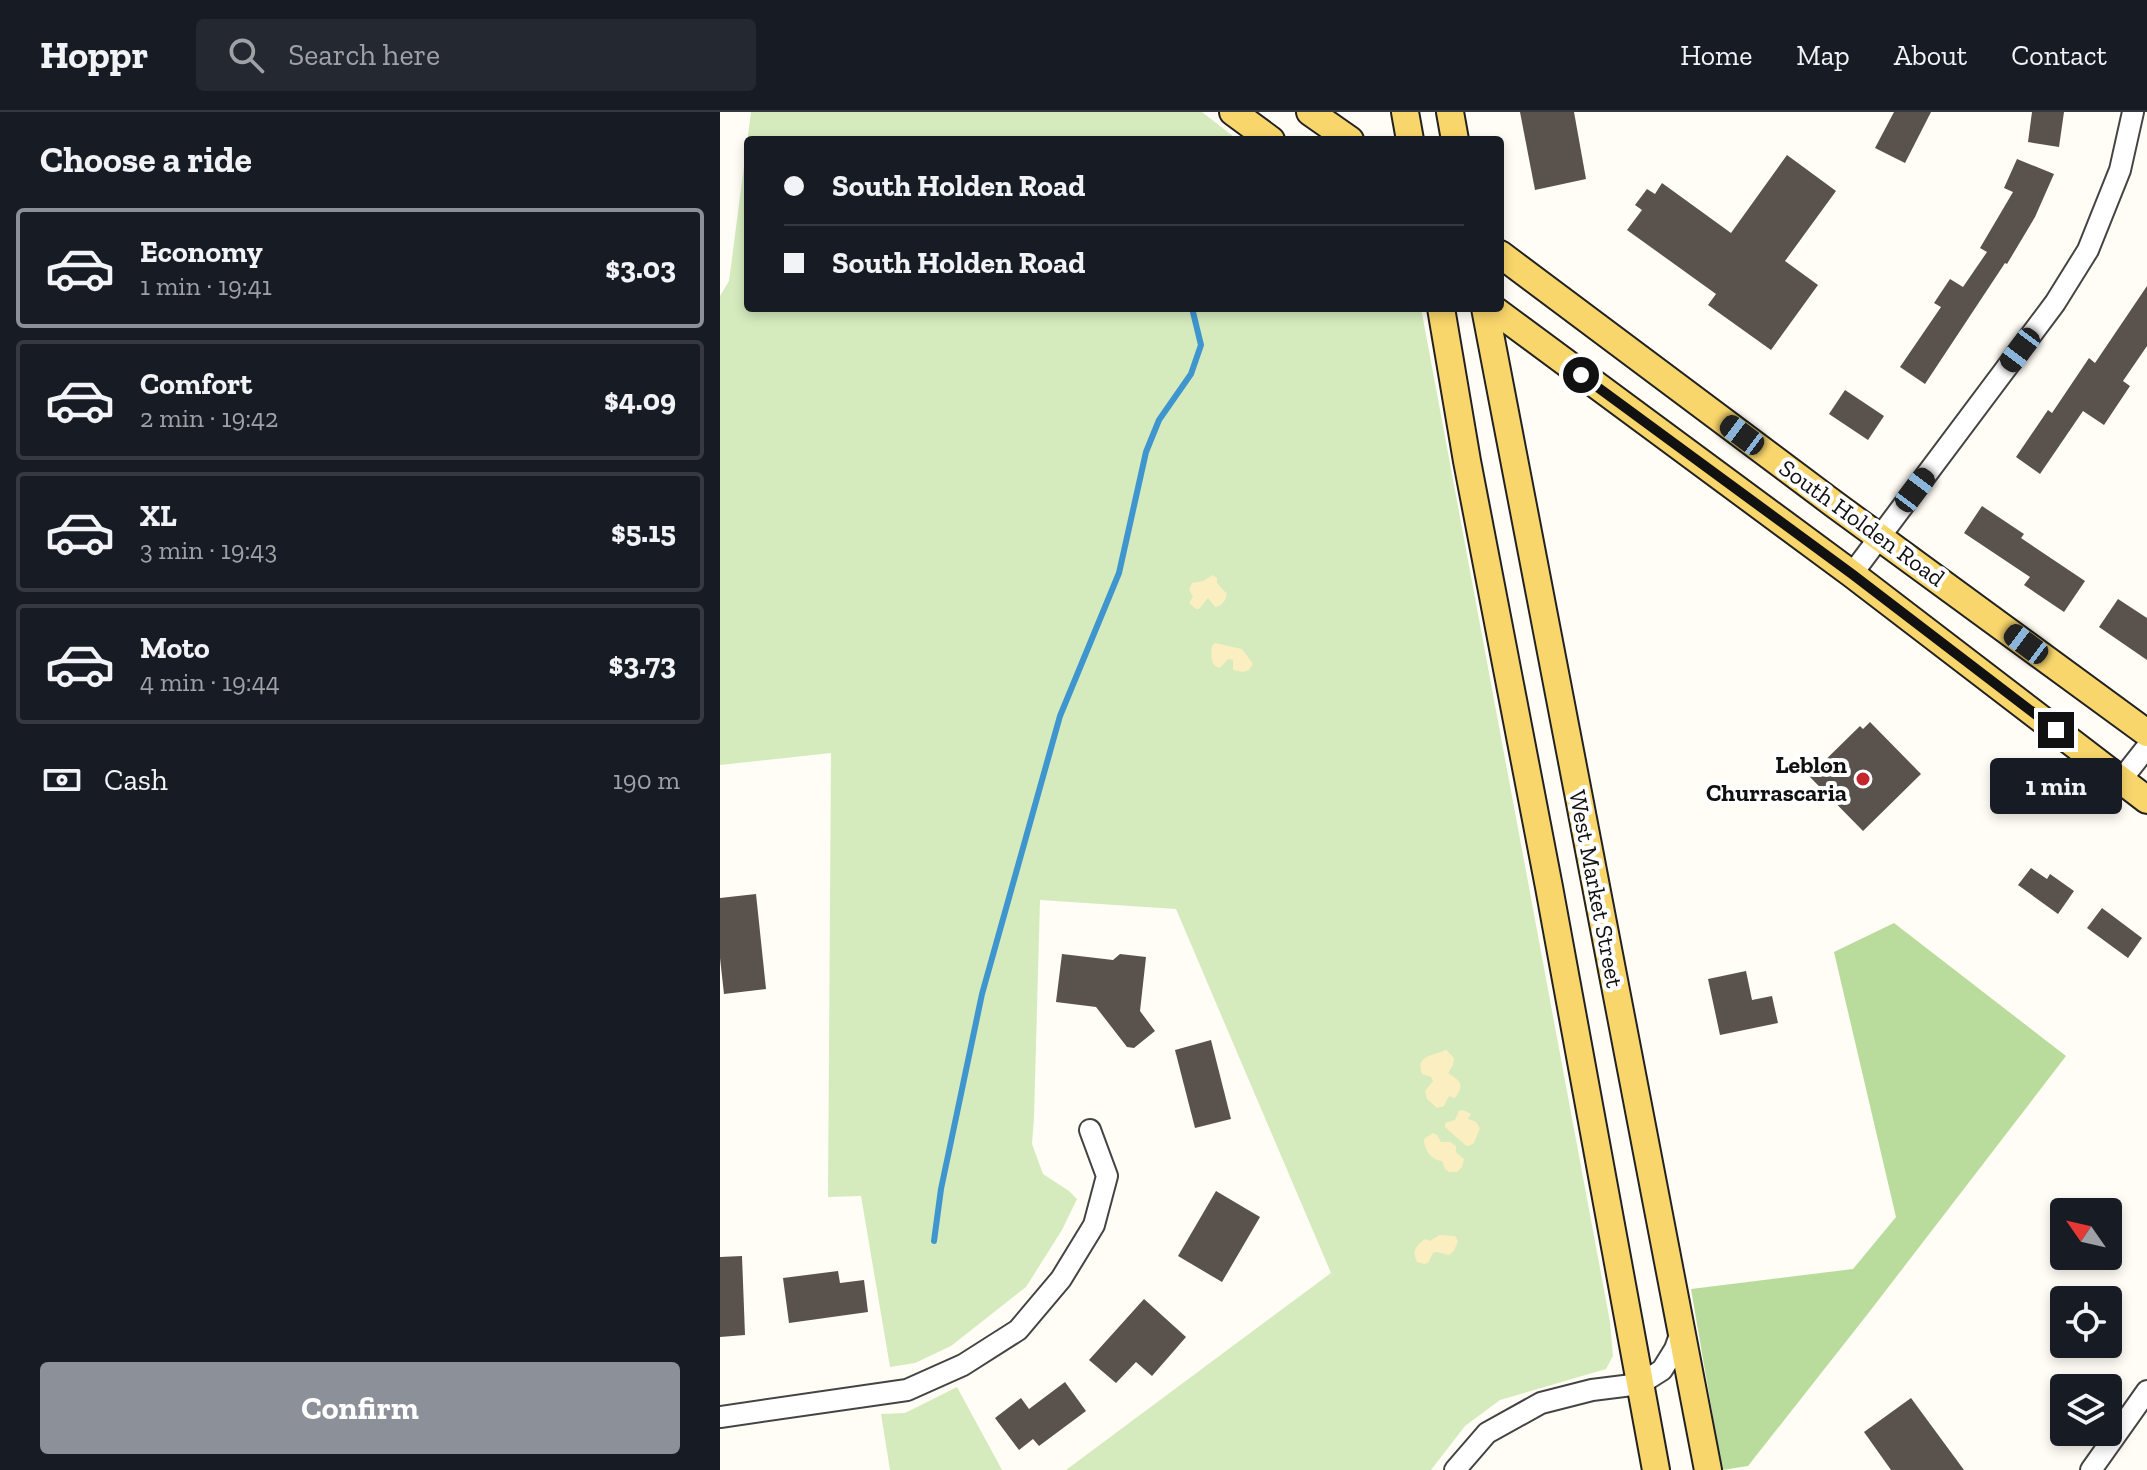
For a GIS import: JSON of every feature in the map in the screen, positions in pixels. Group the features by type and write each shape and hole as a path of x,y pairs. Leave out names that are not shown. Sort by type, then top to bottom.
{"main road":[{"path":"1233,112 1266,136"},
{"path":"1310,112 1344,136"},
{"path":"1405,112 1409,136"},
{"path":"1450,112 1454,136"},
{"name":"South Holden Road","path":"1504,257 2147,733"},
{"name":"West Market Street","path":"1442,312 1656,1470"},
{"name":"West Market Street","path":"1486,312 1708,1470"},
{"name":"South Holden Road","path":"1497,312 1852,574 2147,800"}],"street":[{"path":"1852,574 2055,303 2088,250 2120,170 2133,112"},
{"path":"2121,780 2147,747"},
{"path":"720,1417 907,1390 963,1365 1018,1330 1061,1279 1094,1225 1107,1176 1090,1130"},
{"path":"1455,1470 1487,1433 1541,1403 1592,1390 1640,1384 1662,1370 1681,1332"},
{"path":"2091,1470 2147,1391"}],"green space":[{"path":"751,112 1202,112 1233,136 748,136"},
{"path":"744,166 744,312 1422,312 1610,1322 1613,1356 1606,1369 1500,1400 1465,1426 1431,1470 1066,1470 1331,1273 1176,909 1040,900 1032,1144 1043,1174 1077,1199 1062,1230 1026,1287 951,1346 915,1363 890,1367 861,1196 828,1197 831,753 720,765 720,296 729,281"},
{"path":"1894,923 2066,1056 1748,1466 1722,1470 1691,1289 1853,1269 1896,1217 1834,952"},
{"path":"957,1387 1002,1470 890,1470 881,1414 905,1413"}],"sand":[{"path":"1213,575 1227,594 1224,601 1215,607 1208,598 1196,609 1189,603 1193,597 1189,589 1192,583"},
{"path":"1215,643 1242,649 1253,664 1249,670 1233,670 1233,660 1228,659 1220,668 1214,665 1211,653"},
{"path":"1446,1050 1454,1058 1448,1073 1461,1086 1455,1098 1449,1096 1444,1106 1437,1108 1427,1099 1425,1091 1433,1081 1422,1074 1420,1068 1426,1057"},
{"path":"1459,1111 1471,1114 1468,1119 1480,1128 1474,1143 1469,1146 1445,1127 1445,1123 1455,1120"},
{"path":"1433,1133 1441,1142 1456,1146 1456,1152 1464,1159 1457,1172 1449,1172 1442,1161 1427,1151 1424,1139"},
{"path":"1439,1235 1455,1236 1458,1241 1454,1251 1449,1255 1433,1253 1428,1263 1417,1262 1417,1246 1425,1239 1430,1241"}],"building":[{"path":"1520,112 1574,112 1586,179 1535,190"},
{"path":"1894,112 1931,112 1905,163 1875,148"},
{"path":"2032,112 2064,112 2059,147 2028,142"},
{"path":"1787,155 1836,191 1785,261 1818,285 1771,350 1708,305 1716,294 1627,230 1642,210 1635,205 1647,189 1655,194 1662,183 1731,233"},
{"path":"2017,159 2054,174 2035,217 2007,264 1925,384 1900,367 1941,307 1934,303 1950,279 1963,287 1987,252 1980,248 2013,192 2004,188"},
{"path":"2147,286 2147,346 2123,381 2130,386 2104,425 2083,411 2040,474 2016,457 2048,410 2052,413 2089,358 2095,363"},
{"path":"1845,390 1884,416 1868,440 1829,414"},
{"path":"1982,506 2024,534 2021,538 2085,581 2064,612 2024,585 2030,577 1964,533"},
{"path":"2118,599 2147,618 2147,660 2099,627"},
{"path":"1870,722 1921,774 1863,831 1809,776 1860,726 1863,729"},
{"path":"2031,868 2047,879 2050,874 2074,891 2058,914 2018,885"},
{"path":"756,894 766,989 724,994 720,958 720,898"},
{"path":"2102,908 2142,938 2128,958 2087,928"},
{"path":"1062,954 1113,960 1120,954 1146,957 1140,1011 1155,1031 1134,1048 1127,1047 1096,1007 1056,1002"},
{"path":"1746,971 1752,1000 1772,996 1778,1023 1720,1035 1708,979"},
{"path":"1211,1040 1231,1119 1195,1128 1175,1050"},
{"path":"1216,1191 1260,1217 1222,1282 1178,1256"},
{"path":"742,1256 745,1335 720,1337 720,1257"},
{"path":"838,1271 840,1283 864,1280 868,1312 789,1323 783,1278"},
{"path":"1144,1299 1186,1337 1152,1376 1136,1362 1116,1383 1089,1360"},
{"path":"1065,1382 1086,1411 1039,1446 1033,1439 1019,1450 995,1418 1021,1398 1029,1409"},
{"path":"1911,1398 1964,1470 1891,1470 1864,1432"}],"waterway":[{"path":"934,1241 941,1189 982,994 1060,716 1119,573 1146,452 1159,420 1191,374 1201,345 1193,312"}],"place":[{"name":"Leblon Churrascaria","path":"1863,779"}],"route":[{"path":"1581,375 1852,574 2056,730"}]}
